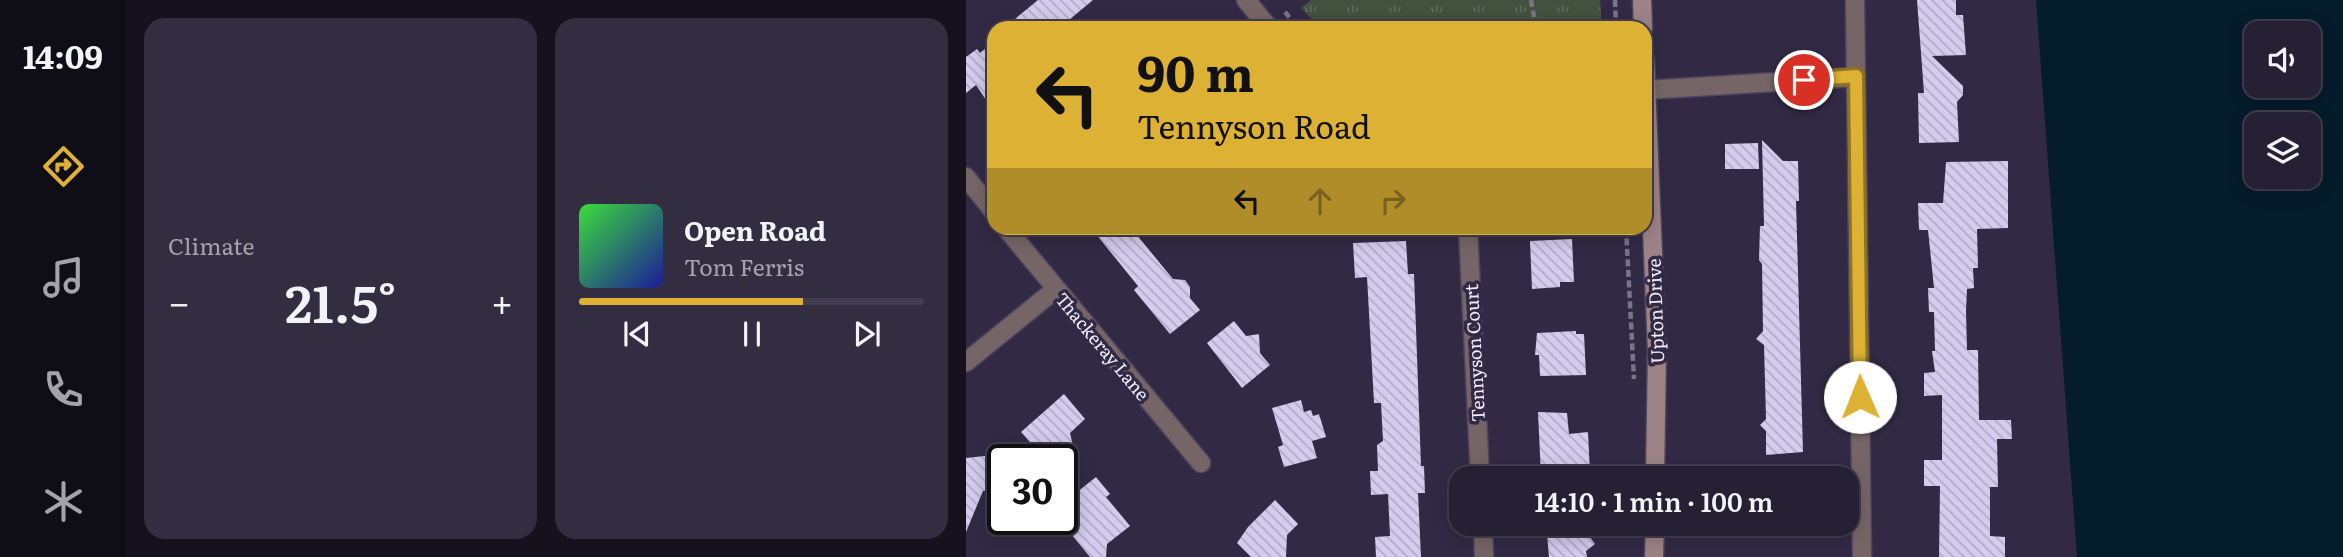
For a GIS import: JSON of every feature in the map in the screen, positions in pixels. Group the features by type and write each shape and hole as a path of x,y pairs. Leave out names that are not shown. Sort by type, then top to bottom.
{"main road":[{"path":"1642,0 1643,21"},
{"name":"Upton Drive","path":"1652,232 1657,351 1655,466"},
{"path":"1654,557 1655,536"}],"street":[{"path":"1246,0 1263,21"},
{"path":"1855,0 1862,557"},
{"path":"1652,90 1856,76"},
{"path":"966,177 987,203"},
{"name":"Thackeray Lane","path":"1012,235 1201,463"},
{"name":"Tennyson Court","path":"1468,235 1479,466"},
{"path":"966,362 1056,289"},
{"path":"1483,536 1484,557"}],"path":[{"path":"1531,0 1535,21"},
{"path":"1615,0 1616,21"},
{"path":"1626,235 1635,392"}],"green space":[{"path":"1311,0 1600,0 1602,21 1314,21 1301,8"}],"water":[{"path":"2036,0 2343,0 2343,557 2077,557"}],"building":[{"path":"1038,0 1093,0 1069,21 1012,21"},
{"path":"1917,0 1956,0 1956,15 1963,15 1966,55 1932,56 1963,86 1963,95 1957,102 1959,142 1919,143 1918,93 1924,93"},
{"path":"987,47 987,102 976,85 966,93 966,57 977,49 980,53"},
{"path":"1762,140 1783,161 1798,161 1799,201 1796,201 1803,452 1766,455 1766,431 1760,425 1766,419 1764,345 1756,339 1763,331 1762,264 1759,260 1760,226 1764,226"},
{"path":"1758,143 1759,169 1725,169 1725,144"},
{"path":"2008,161 2008,228 1977,229 1978,268 1973,268 1974,288 1967,289 1966,311 1967,350 1978,350 1979,420 2011,420 2012,439 1997,439 1998,487 1990,487 1990,536 2005,537 2005,557 1939,557 1940,486 1924,486 1924,460 1942,460 1942,395 1924,396 1924,373 1935,372 1932,351 1935,351 1934,312 1929,312 1928,288 1934,288 1928,230 1919,230 1918,203 1943,203 1946,162"},
{"path":"1097,235 1137,235 1173,279 1185,280 1190,287 1190,298 1200,310 1170,334 1134,290 1138,286"},
{"path":"1572,239 1574,282 1560,282 1560,287 1532,289 1530,241"},
{"path":"1406,241 1408,274 1414,274 1421,466 1424,466 1425,493 1418,493 1421,557 1376,557 1375,537 1390,536 1388,494 1371,495 1370,471 1378,471 1377,445 1383,441 1381,403 1374,403 1367,277 1355,278 1353,243"},
{"path":"1234,321 1246,336 1259,334 1260,353 1270,365 1242,388 1207,343"},
{"path":"1576,331 1576,334 1584,334 1586,375 1540,376 1539,355 1535,355 1537,333"},
{"path":"1064,394 1085,419 1070,433 1073,444 1032,444 1021,432"},
{"path":"1301,400 1304,412 1311,410 1313,416 1319,414 1326,437 1312,441 1317,458 1284,467 1278,447 1283,445 1272,408"},
{"path":"1538,412 1567,413 1569,434 1588,432 1590,466 1541,466"},
{"path":"987,456 987,491 983,491 966,532 966,458"},
{"path":"1096,477 1110,494 1106,497 1130,526 1107,544 1106,557 1090,557 1072,535 1078,535 1078,491"},
{"path":"1275,500 1298,524 1287,535 1286,557 1251,557 1237,543 1248,527"},
{"path":"1547,536 1589,536 1595,544 1586,551 1587,557 1549,557"}],"route":[{"path":"1804,80 1856,76 1860,397"}]}
